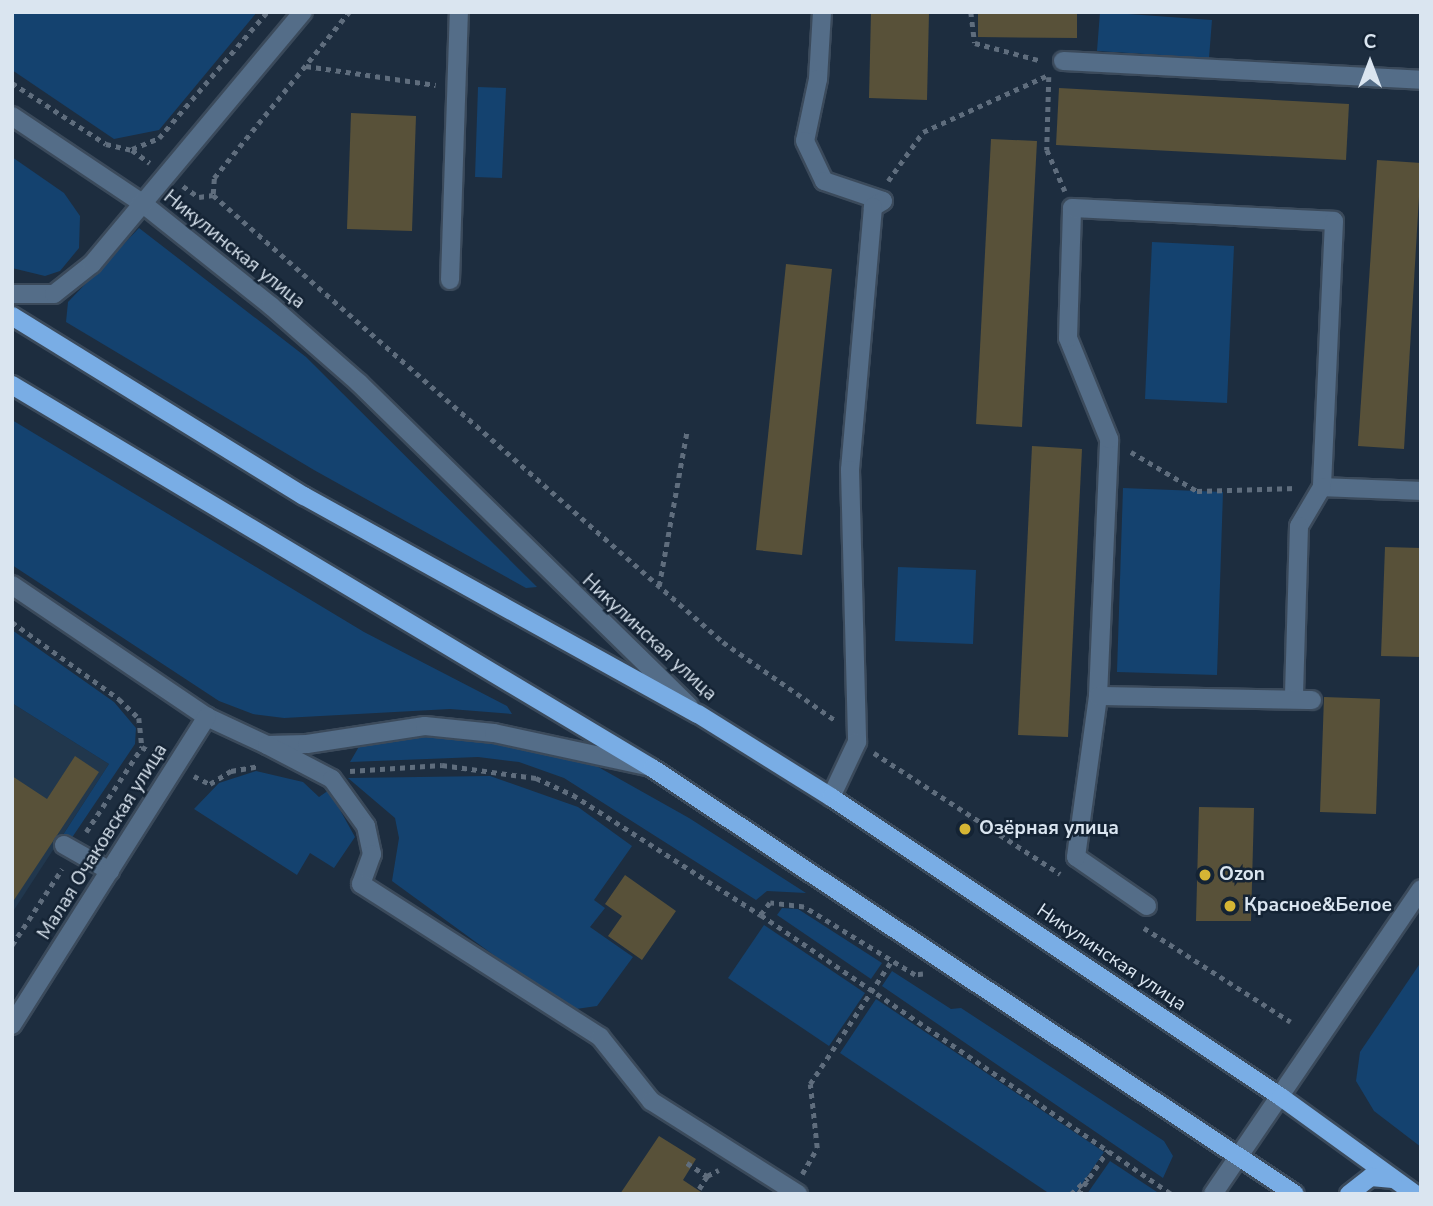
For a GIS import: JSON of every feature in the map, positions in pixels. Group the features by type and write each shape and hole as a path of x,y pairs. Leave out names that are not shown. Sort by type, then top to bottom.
{"main road":[{"path":"12,316 304,496 698,714"},
{"path":"12,385 652,768 1295,1194"},
{"name":"Никулинская улица","path":"698,714 831,797 1280,1097 1408,1189"},
{"path":"1349,1194 1371,1177 1408,1189"}],"street":[{"path":"12,294 54,294 70,284 168,176 303,12"},
{"path":"450,280 459,12"},
{"path":"822,12 818,79 804,141 824,181 883,201 873,207 850,470 857,742 831,797"},
{"path":"1063,61 1421,80"},
{"name":"Никулинская улица","path":"12,116 142,203 359,383 698,714"},
{"path":"1098,696 1303,700 1298,526 1321,487 1334,221 1072,208 1068,338 1109,439 1098,696 1076,857 1147,906"},
{"path":"1321,487 1421,491"},
{"path":"12,585 207,717 332,779 366,826 372,854 361,884 600,1037 651,1101 796,1192"},
{"name":"Малая Очаковская улица","path":"12,1025 207,717"},
{"path":"267,745 307,744 425,726 494,733 652,768"},
{"path":"69,848 110,871"},
{"path":"1213,1194 1421,889"}],"path":[{"path":"132,150 159,138 267,12"},
{"path":"213,195 214,178 349,12"},
{"path":"971,12 975,43 1050,63 1047,150 1072,208"},
{"path":"306,66 456,88"},
{"path":"876,197 923,132 1049,75"},
{"path":"12,83 106,144 132,150 199,197 213,195 723,642 840,723 857,742 1066,878"},
{"path":"659,586 687,431"},
{"path":"1109,439 1196,491 1321,487"},
{"path":"12,622 119,699 139,718 142,747 69,848 12,945"},
{"path":"142,747 210,784 231,771 264,766"},
{"path":"340,772 442,765 536,778 573,794 761,915 1171,1194"},
{"path":"761,915 769,903 804,907 891,960 930,979"},
{"path":"1133,921 1290,1022"},
{"path":"796,1192 817,1148 810,1084 891,960"},
{"path":"1078,1194 1108,1150"},
{"path":"699,1189 707,1176"},
{"path":"1071,1194 1089,1178"}],"shaded area":[{"path":"12,12 257,12 159,130 114,139 12,70"},
{"path":"1100,12 1212,20 1209,58 1097,51"},
{"path":"478,87 506,88 502,178 475,177"},
{"path":"12,157 64,193 80,216 79,248 60,271 45,276 12,268"},
{"path":"139,228 306,357 537,587 526,588 314,470 66,322 68,302"},
{"path":"1152,242 1234,246 1227,403 1145,399"},
{"path":"12,420 364,632 507,706 512,714 450,709 284,718 253,714 219,701 12,565"},
{"path":"1123,488 1223,492 1217,675 1117,672"},
{"path":"898,567 976,570 973,644 895,641"},
{"path":"12,630 114,702 136,728 135,744 67,845 59,841 109,764 12,703"},
{"path":"12,703 109,764 12,913"},
{"path":"431,729 568,750 689,818 806,893 767,891 756,900 564,778 519,762 478,757 350,762 364,738"},
{"path":"256,771 303,782 319,797 329,790 355,837 334,868 310,853 297,875 194,809 219,783"},
{"path":"490,776 578,807 632,846 594,900 605,908 590,927 633,957 597,1006 569,1010 392,881 399,838 395,818 348,778"},
{"path":"782,908 798,909 882,963 871,979 777,915"},
{"path":"764,925 865,993 829,1046 728,978"},
{"path":"1421,962 1421,1147 1374,1111 1356,1081 1360,1052"},
{"path":"892,971 951,1009 961,1008 1164,1141 1173,1156 1163,1178 882,986"},
{"path":"876,999 1104,1152 1075,1194 1050,1194 840,1053"},
{"path":"1110,1161 1160,1194 1087,1194"}],"building":[{"path":"871,12 929,12 927,100 869,98"},
{"path":"978,12 1077,12 1077,38 978,37"},
{"path":"1059,88 1349,104 1346,160 1056,145"},
{"path":"351,113 416,116 412,231 347,229"},
{"path":"991,139 1037,141 1022,427 976,424"},
{"path":"1377,160 1421,163 1404,449 1358,446"},
{"path":"786,264 832,269 802,555 756,550"},
{"path":"1032,446 1082,449 1068,737 1018,735"},
{"path":"1385,547 1421,548 1421,657 1381,656"},
{"path":"1324,697 1380,699 1376,814 1320,812"},
{"path":"75,756 99,772 12,903 12,776 47,799"},
{"path":"1199,807 1254,808 1251,921 1196,921"},
{"path":"625,875 676,911 642,960 608,936 622,916 605,904"},
{"path":"659,1136 696,1159 683,1180 704,1194 620,1194"}],"place":[{"name":"Озёрная улица","path":"965,829"},
{"name":"Ozon","path":"1205,875"},
{"name":"Красное&Белое","path":"1230,906"}]}
